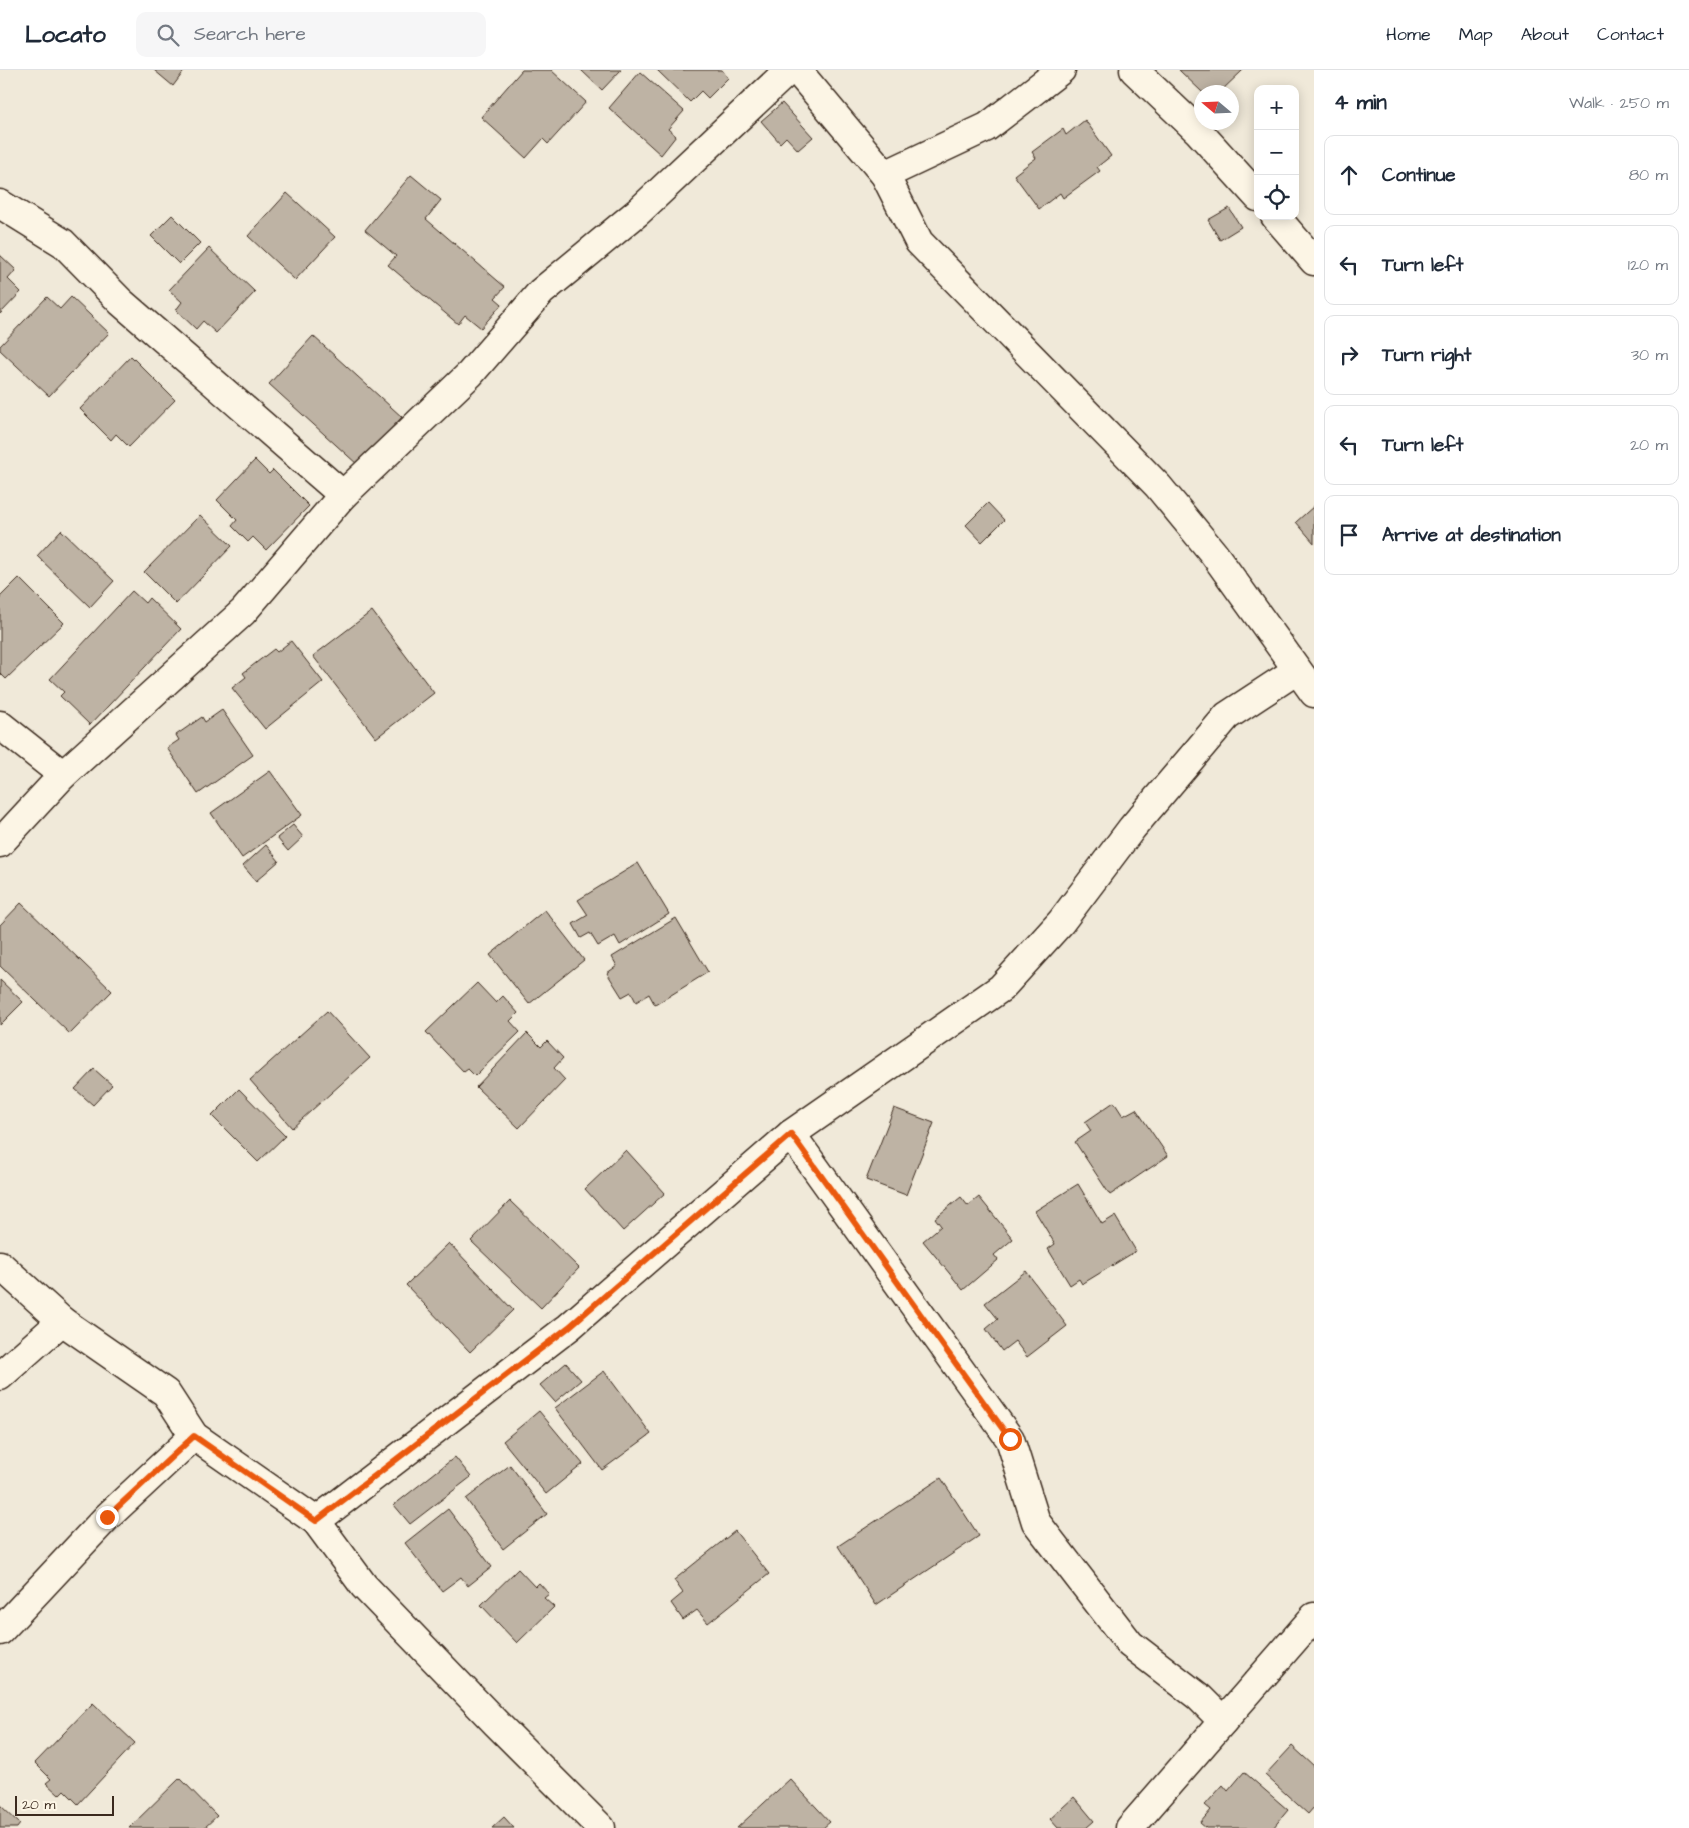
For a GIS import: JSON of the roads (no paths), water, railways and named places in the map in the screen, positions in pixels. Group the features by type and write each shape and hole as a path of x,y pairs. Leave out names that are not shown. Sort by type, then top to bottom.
{"street":[{"path":"0,843 63,775 243,612 343,495 470,374 541,292 638,212 789,70"},
{"path":"797,70 885,175 919,242 1158,486 1214,554 1314,693"},
{"path":"885,175 987,127 1061,70"},
{"path":"1134,70 1198,131 1254,193"},
{"path":"0,204 63,243 121,302 343,495"},
{"path":"1278,220 1314,261"},
{"path":"316,1521 569,1327 791,1134 1001,988 1061,922 1132,828 1227,716 1297,670"},
{"path":"0,725 63,775"},
{"path":"791,1134 1010,1439 1036,1522 1130,1644 1199,1697 1223,1721"},
{"path":"0,1265 62,1321 166,1393 194,1436 316,1521 364,1586 601,1828"},
{"path":"0,1376 62,1321"},
{"path":"0,1631 107,1517 194,1436"},
{"path":"1130,1828 1314,1617"}]}
